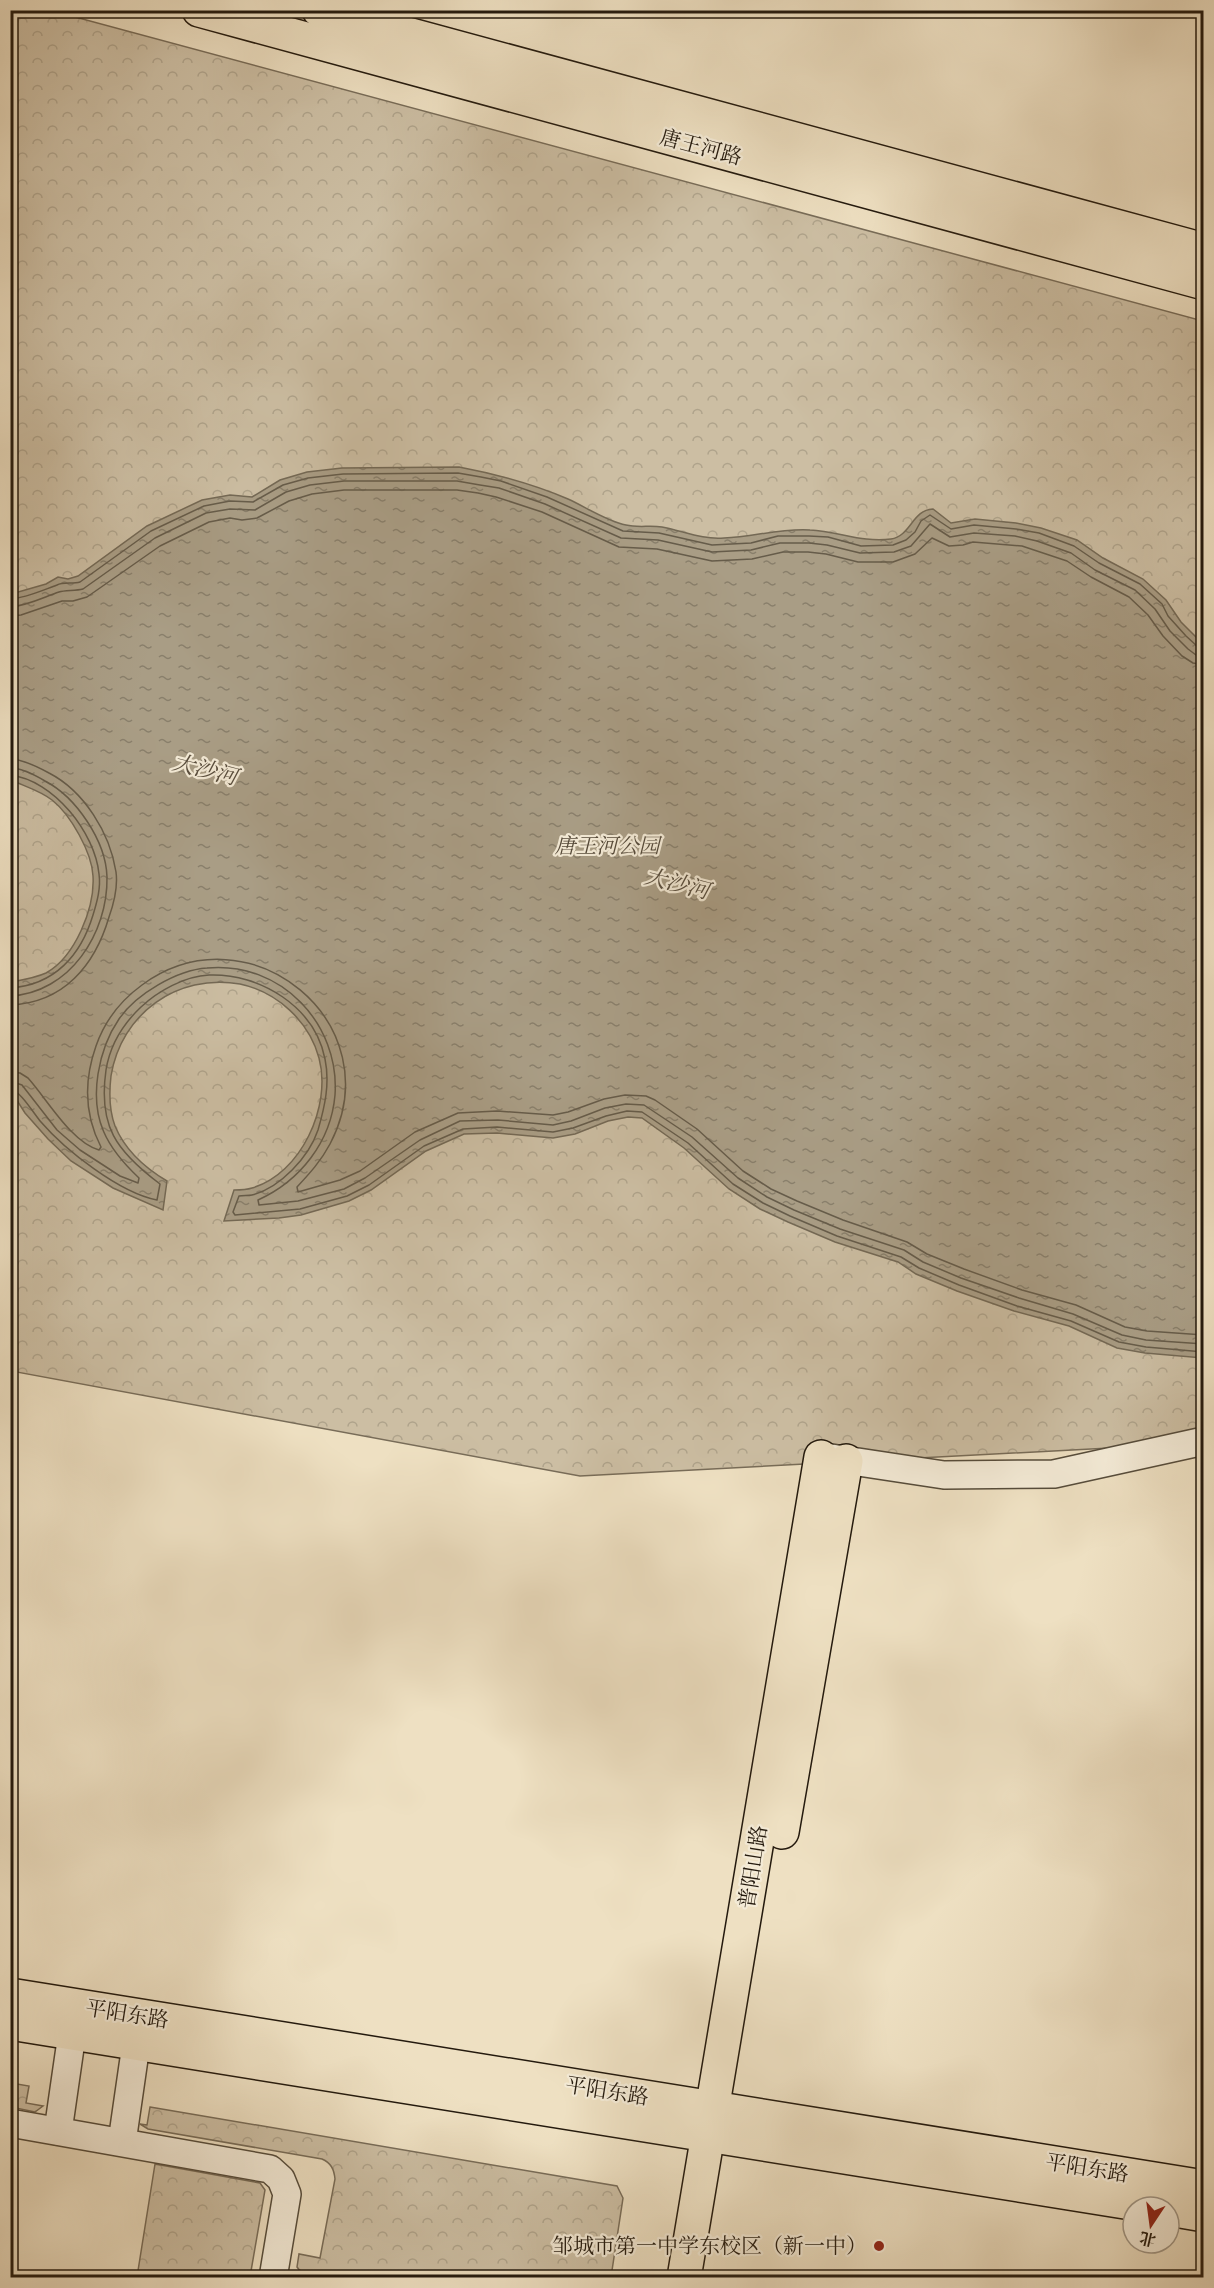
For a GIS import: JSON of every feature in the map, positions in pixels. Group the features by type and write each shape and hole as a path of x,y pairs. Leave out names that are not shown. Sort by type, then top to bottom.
{"main road":[{"name":"唐王河路","path":"200,10 1203,283"},
{"name":"唐王河路","path":"319,10 1203,250"},
{"name":"普阳山路","path":"704,2277 721,2123 834,1459"},
{"name":"平阳东路","path":"10,1995 74,2019 138,2030 721,2123 1203,2187"},
{"name":"平阳东路","path":"10,2023 74,2019"},
{"name":"普阳山路","path":"684,2277 721,2123"},
{"name":"平阳东路","path":"721,2123 1121,2200"},
{"path":"1181,2211 1203,2215"}],"street":[{"path":"834,1459 944,1475 1054,1474 1203,1442"},
{"path":"58,2131 74,2019"},
{"path":"122,2142 138,2030"},
{"path":"10,2123 265,2166 274,2171 283,2183 287,2199 273,2277"}],"green space":[{"name":"唐王河公园","path":"10,11 53,11 1203,321 1203,1443 580,1476 11,1371"},
{"path":"11,2083 29,2086 26,2103 43,2106 35,2112 11,2107"},
{"path":"150,2107 617,2186 623,2198 611,2277 399,2278 374,2273 373,2277 344,2278 310,2275 297,2267 299,2254 320,2258 335,2179 330,2164 322,2159 148,2129 140,2124 147,2125"},
{"path":"155,2164 260,2183 265,2190 250,2277 137,2277"}],"water":[{"name":"大沙河","path":"459,467 501,476 541,489 626,525 662,527 708,538 799,530 880,540 891,539 903,533 920,514 933,509 951,523 975,519 1041,528 1077,540 1103,558 1143,579 1166,600 1181,622 1203,644 1203,1358 1117,1348 1069,1326 1014,1311 957,1291 916,1274 898,1262 835,1242 788,1222 760,1209 729,1189 684,1148 642,1118 628,1117 608,1121 575,1134 553,1138 497,1133 464,1134 426,1151 371,1190 349,1201 301,1215 224,1221 234,1190 250,1189 269,1180 285,1169 298,1153 309,1136 321,1097 322,1077 319,1058 308,1032 290,1010 279,1001 254,988 240,984 217,982 195,985 174,992 156,1003 140,1017 127,1034 117,1054 110,1089 113,1120 119,1135 130,1151 167,1181 163,1210 113,1188 71,1161 25,1113 11,1091 11,982 46,973 66,956 87,917 93,889 93,876 85,846 66,815 43,794 11,780 11,594 46,584 58,577 68,579 78,576 147,526 202,500 230,495 252,497 280,480 307,472 342,468"}],"place":[{"name":"邹城市第一中学东校区（新一中）","path":"879,2246"}]}
